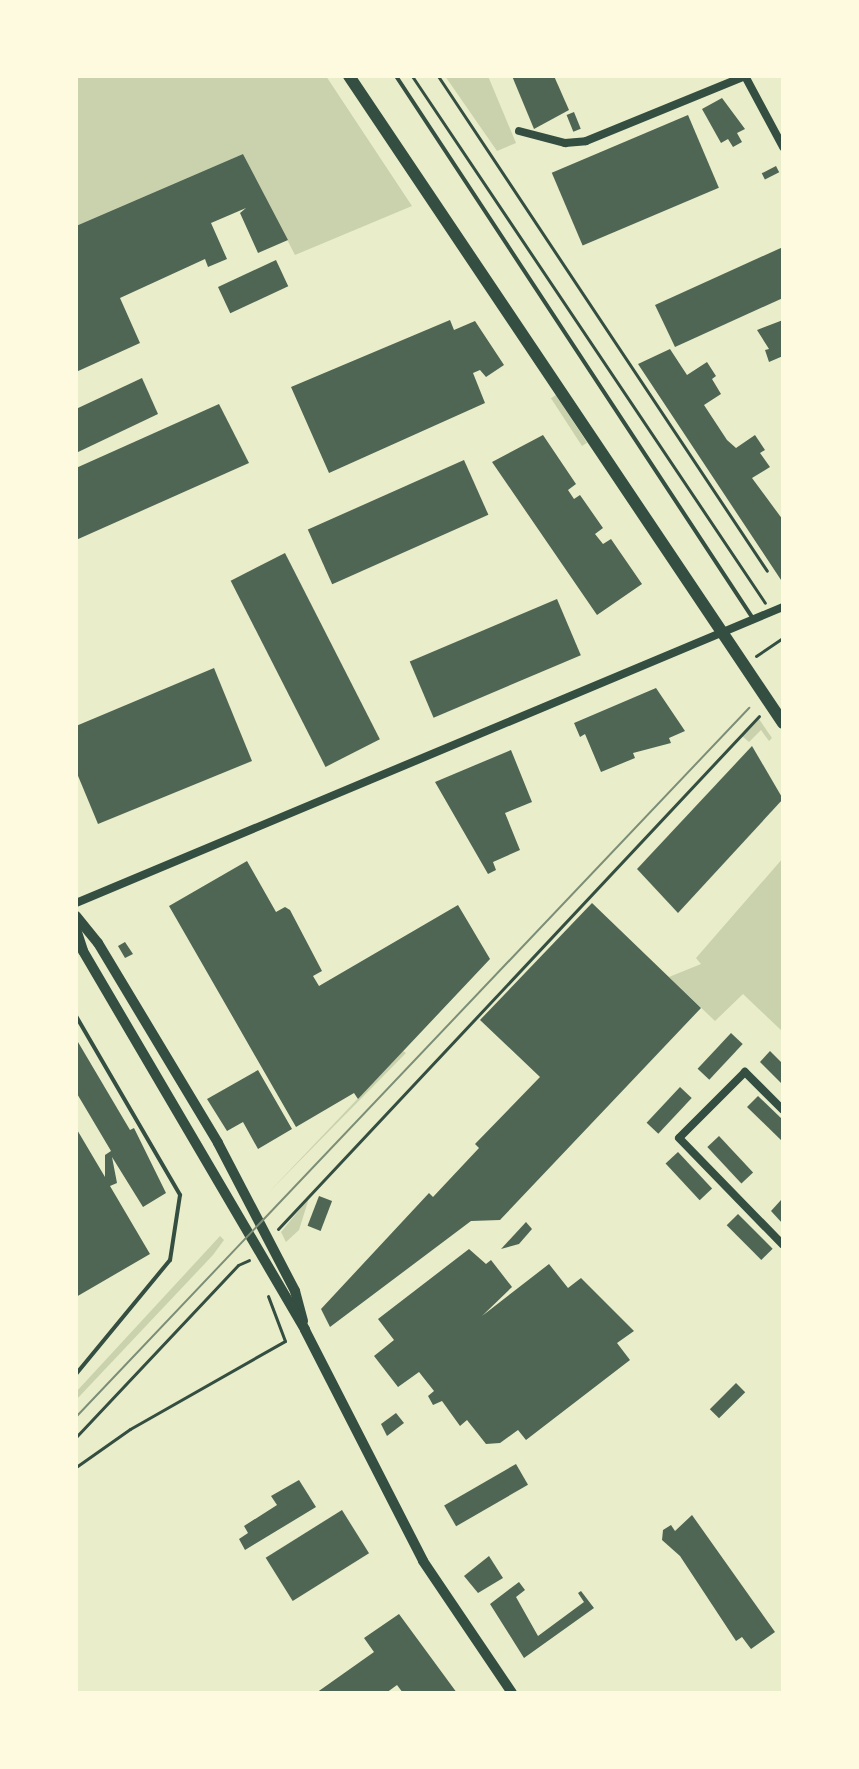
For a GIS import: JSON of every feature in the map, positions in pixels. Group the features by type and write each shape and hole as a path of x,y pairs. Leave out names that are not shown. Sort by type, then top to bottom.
{"main road":[{"path":"349,76 783,723"}],"street":[{"path":"519,131 565,143 586,141 745,76 783,147"},
{"path":"76,903 725,636 783,607"},
{"path":"76,916 98,943 238,1180 295,1291 305,1330"},
{"path":"76,929 83,951 305,1330 423,1561 512,1693"},
{"path":"783,1110 745,1072 679,1138 783,1245"}],"lane":[{"path":"396,76 755,622"},
{"path":"76,1016 180,1195 170,1260 76,1374"}],"path":[{"path":"412,76 772,613"},
{"path":"438,76 767,571"},
{"path":"744,664 783,638"},
{"path":"275,1235 281,1221 759,716"},
{"path":"76,1437 238,1265 251,1259 257,1270"},
{"path":"76,1467 130,1429 285,1341 267,1294"}],"green space":[{"path":"76,76 326,76 412,206 295,255 243,154 76,226"},
{"path":"445,76 488,76 516,143 497,151"},
{"path":"556,395 587,443 582,446 551,398"},
{"path":"759,719 772,738 769,741 761,730 749,742 742,736"},
{"path":"783,858 783,1032 743,994 715,1021 669,977 701,964 696,958"},
{"path":"403,1051 406,1053 269,1192"},
{"path":"309,1198 299,1230 286,1242 281,1232"},
{"path":"220,1236 224,1240 213,1255 76,1400 76,1392"}],"building":[{"path":"512,76 554,76 569,110 534,129"},
{"path":"722,98 745,129 737,133 742,142 733,147 728,139 721,143 702,109"},
{"path":"574,112 581,129 573,132 567,115"},
{"path":"688,115 719,188 583,246 552,173"},
{"path":"243,154 288,240 258,253 240,213 246,208 211,223 227,259 208,267 205,259 120,298 140,343 76,372 76,226"},
{"path":"776,166 779,172 765,180 762,173"},
{"path":"783,247 783,298 675,347 655,305"},
{"path":"276,260 288,286 230,313 218,287"},
{"path":"450,320 454,330 475,321 504,365 486,377 480,370 473,373 485,403 329,473 291,387"},
{"path":"783,320 783,356 769,362 765,350 769,349 757,330"},
{"path":"670,349 687,375 707,362 716,376 712,379 721,394 704,405 727,440 736,448 755,435 765,450 760,453 770,467 752,478 783,520 783,583 638,364"},
{"path":"142,378 158,414 76,453 76,409"},
{"path":"219,404 249,463 76,540 76,468"},
{"path":"543,435 576,484 568,490 574,499 580,495 603,528 595,534 603,544 611,539 642,584 597,615 492,462"},
{"path":"464,460 488,515 332,584 308,530"},
{"path":"285,553 380,739 326,767 231,581"},
{"path":"557,599 581,655 434,718 410,662"},
{"path":"214,668 252,761 98,824 76,771 76,726"},
{"path":"656,688 685,731 669,738 671,743 633,753 635,758 601,772 585,734 580,737 574,723"},
{"path":"752,746 783,799 678,913 637,869"},
{"path":"511,750 532,802 505,813 520,850 493,862 496,870 488,874 435,782"},
{"path":"247,861 276,912 285,907 290,910 322,971 313,976 319,986 458,905 490,959 358,1099 354,1093 296,1127 169,906"},
{"path":"592,903 701,1008 500,1220 471,1221 330,1327 321,1309 429,1193 433,1197 479,1148 475,1144 540,1077 480,1020"},
{"path":"125,942 133,954 125,958 118,946"},
{"path":"731,1033 743,1044 709,1080 698,1069"},
{"path":"78,1042 130,1130 134,1128 166,1193 143,1207 112,1157 117,1183 110,1186 150,1254 76,1297 76,1128 105,1177 105,1155 111,1151 76,1092"},
{"path":"770,1051 783,1064 783,1085 760,1062"},
{"path":"258,1070 292,1129 258,1149 243,1122 227,1131 207,1099"},
{"path":"680,1087 692,1098 658,1134 647,1123"},
{"path":"758,1096 783,1120 783,1142 747,1107"},
{"path":"719,1136 753,1173 741,1183 707,1147"},
{"path":"678,1152 712,1189 700,1200 666,1164"},
{"path":"319,1196 332,1201 321,1231 308,1226"},
{"path":"781,1200 783,1202 783,1224 771,1211"},
{"path":"738,1214 773,1249 761,1260 727,1225"},
{"path":"526,1222 532,1229 519,1244 501,1249"},
{"path":"469,1249 486,1264 491,1260 512,1287 482,1316 549,1264 568,1288 581,1278 634,1331 617,1343 630,1360 526,1440 518,1430 500,1443 486,1444 467,1420 460,1426 442,1401 433,1405 428,1396 434,1391 419,1372 398,1387 374,1356 394,1340 378,1319"},
{"path":"736,1383 745,1392 719,1418 710,1409"},
{"path":"396,1413 404,1423 387,1436 381,1424"},
{"path":"516,1464 528,1485 456,1526 444,1506"},
{"path":"299,1480 316,1507 245,1550 239,1539 248,1533 244,1526 277,1505 271,1496"},
{"path":"342,1510 369,1553 293,1601 266,1558"},
{"path":"692,1515 775,1632 751,1649 742,1637 736,1641 680,1556 662,1540 663,1530 671,1525 675,1531"},
{"path":"489,1556 503,1578 478,1593 464,1576"},
{"path":"519,1582 525,1590 516,1597 538,1636 584,1602 578,1593 581,1591 594,1608 524,1658 490,1604"},
{"path":"399,1614 457,1693 403,1693 397,1685 386,1693 316,1693 374,1652 364,1638"}],"tram line":[{"path":"76,1417 749,708"}]}
